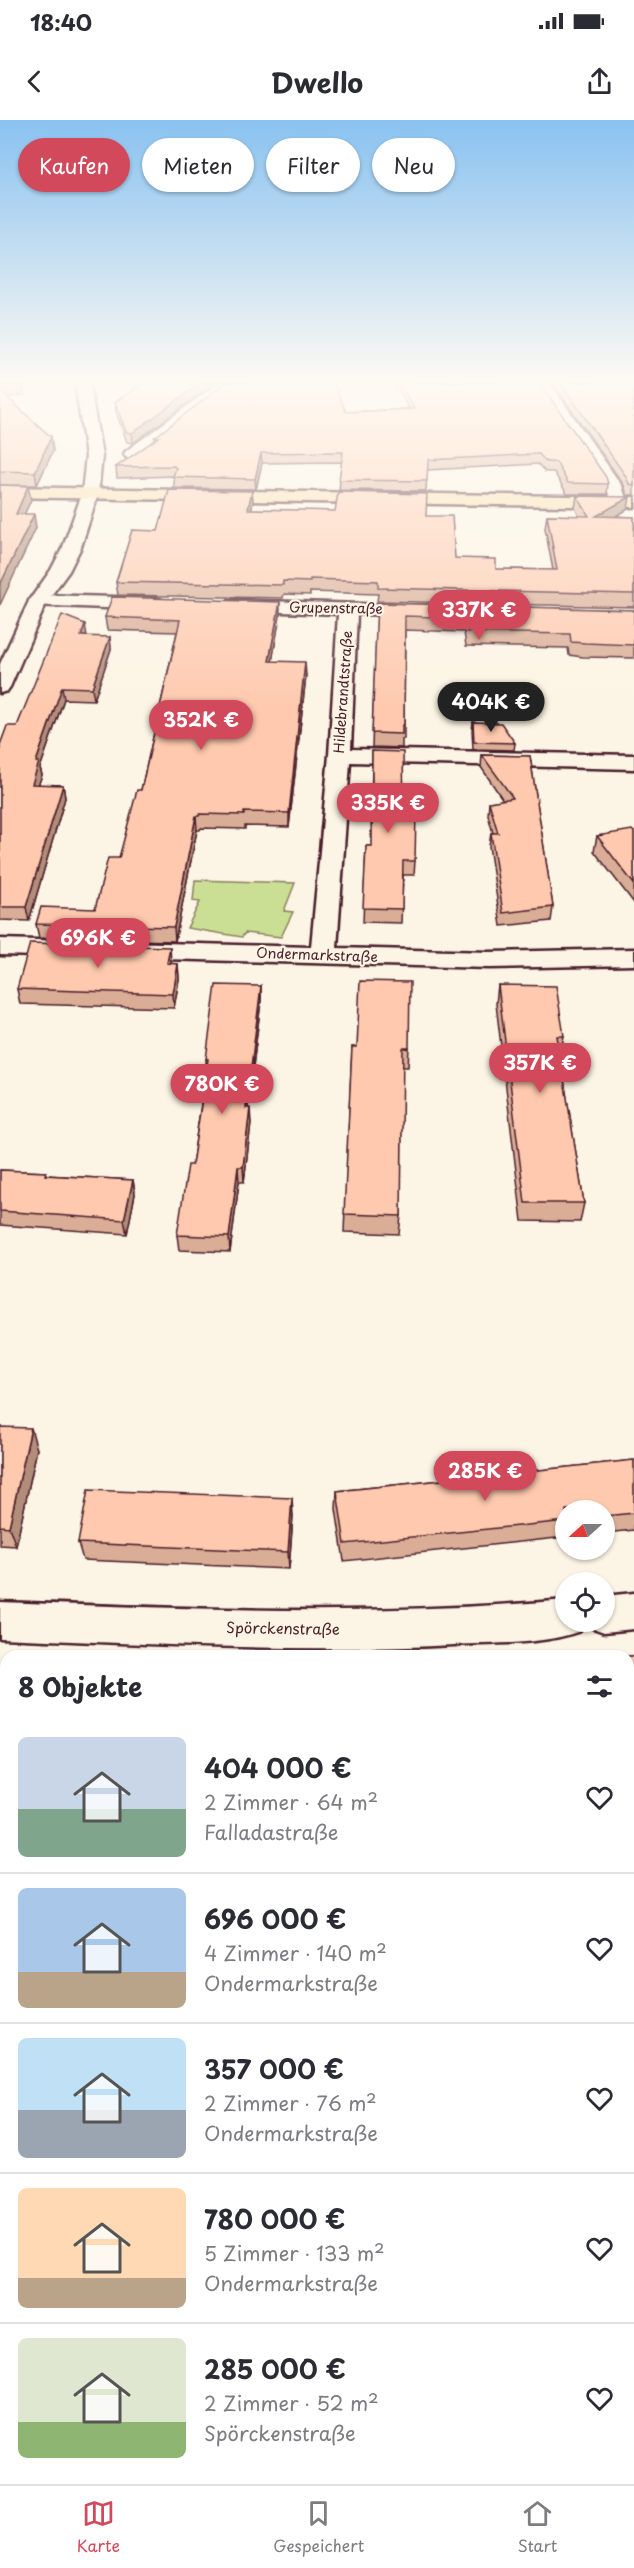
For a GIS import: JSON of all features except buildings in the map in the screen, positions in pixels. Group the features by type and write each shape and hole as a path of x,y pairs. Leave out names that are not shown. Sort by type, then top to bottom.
{"main road":[{"path":"14,492 626,502"}],"street":[{"path":"0,687 38,602 60,571 72,547 90,494"},
{"path":"38,602 174,604"},
{"name":"Grupenstraße","path":"220,605 444,610"},
{"name":"Hildebrandtstraße","path":"323,955 340,755 348,608"},
{"path":"340,755 634,762"},
{"name":"Ondermarkstraße","path":"0,947 489,960 634,957"},
{"path":"615,1613 634,1611"},
{"name":"Spörckenstraße","path":"0,1620 200,1642 362,1630 498,1626 555,1619"}],"green space":[{"path":"195,880 295,883 284,911 293,912 281,937 245,933 242,937 187,928 200,902 193,901"}]}
